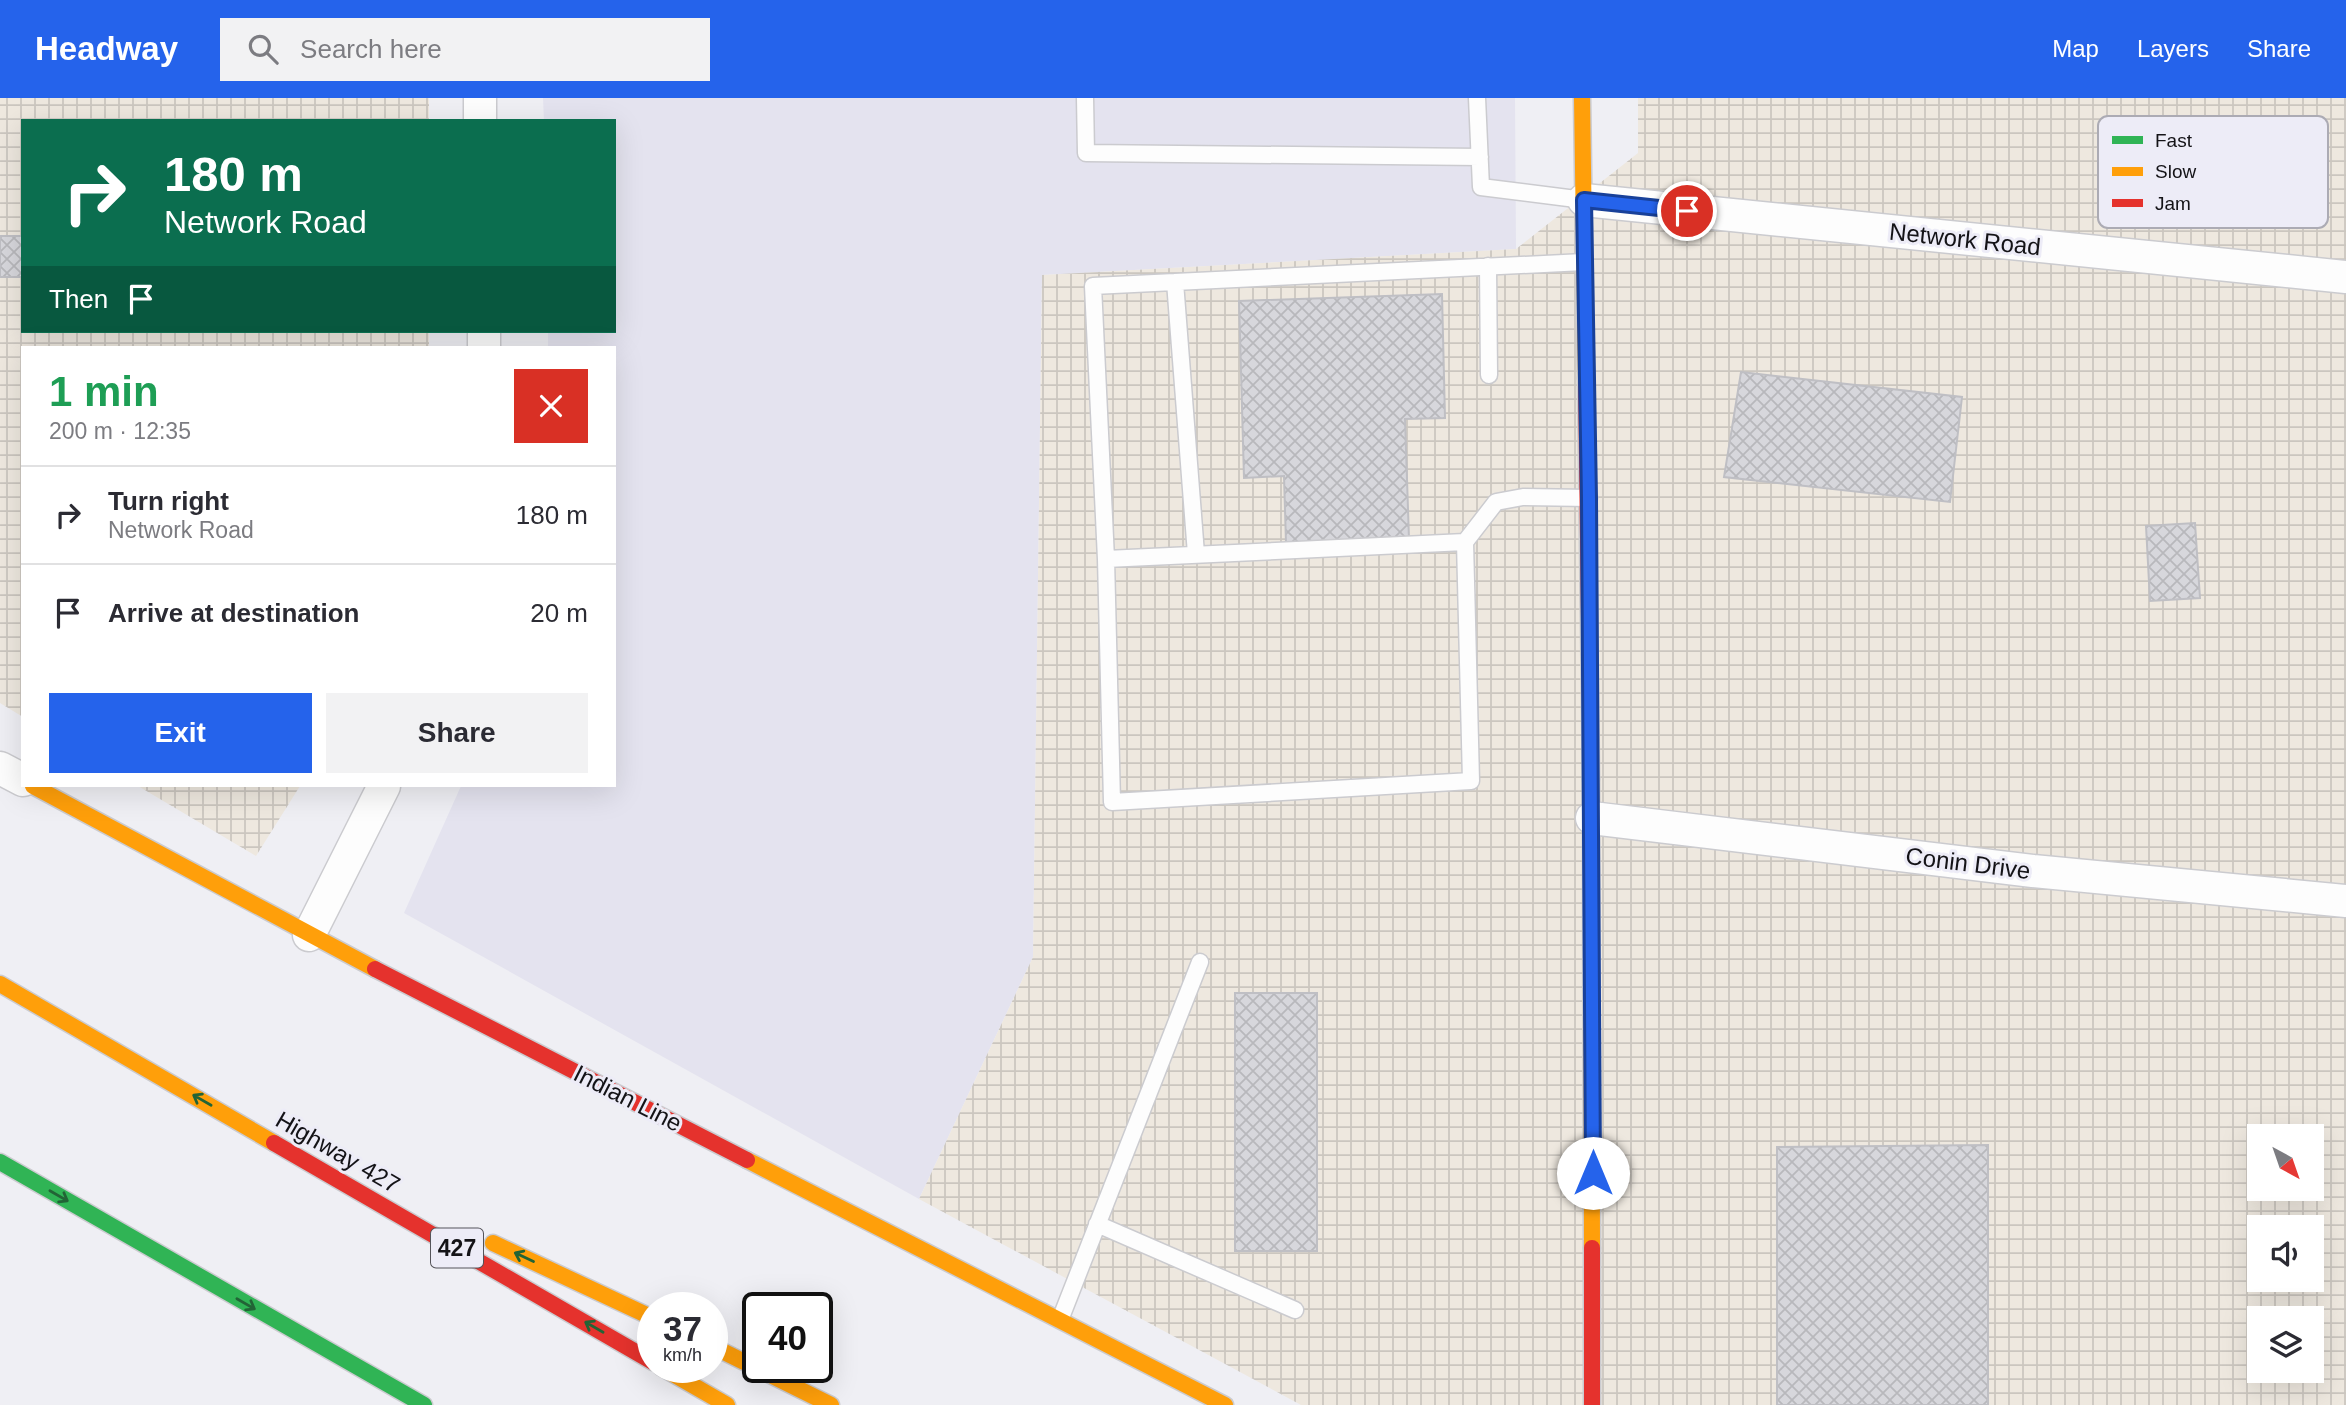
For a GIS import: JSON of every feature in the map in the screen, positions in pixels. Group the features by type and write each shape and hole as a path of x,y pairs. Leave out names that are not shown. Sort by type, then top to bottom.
{"main road":[{"path":"1582,98 1589,498 1592,1405"},
{"name":"Indian Line","path":"35,787 309,935 1225,1405"},
{"name":"Highway 427","path":"0,984 637,1353"},
{"path":"261,1134 413,1205"},
{"path":"0,1162 424,1405"},
{"path":"476,1235 637,1310"},
{"path":"728,1354 831,1405"},
{"path":"689,1383 727,1405"}],"street":[{"path":"480,98 480,119"},
{"name":"Network Road","path":"1584,200 2346,276"},
{"path":"0,768 21,779"},
{"path":"309,935 383,787"},
{"name":"Conin Drive","path":"1591,818 2033,871 2346,901"}],"lane":[{"path":"1085,98 1086,153 1480,157"},
{"path":"1477,98 1481,187 1584,200"},
{"path":"1584,262 1093,286 1106,559 1112,802 1471,781 1465,542 1496,502 1523,497 1589,498"},
{"path":"1488,266 1489,375"},
{"path":"1175,282 1196,554"},
{"path":"1106,559 1465,542"},
{"path":"1060,1320 1200,962"},
{"path":"1097,1224 1295,1310"}],"shaded area":[{"path":"0,98 429,98 429,119 21,119 21,333 429,333 429,346 21,346 21,716 0,703"},
{"path":"543,98 1515,98 1516,249 1042,275 1033,957 919,1199 404,913 461,787 616,787 616,346 548,346 548,333 616,333 616,119 544,119"},
{"path":"1638,98 2346,98 2346,1405 1301,1405 919,1199 1033,957 1042,275 1516,249 1638,153"},
{"path":"140,787 299,787 256,856"}],"building":[{"path":"0,236 21,236 21,277 0,277"},
{"path":"1442,294 1445,418 1405,419 1409,539 1286,543 1284,476 1244,478 1239,301"},
{"path":"1741,372 1962,397 1950,502 1724,477"},
{"path":"2195,523 2200,598 2150,601 2146,526"},
{"path":"1235,993 1317,993 1317,1251 1235,1251"},
{"path":"1988,1145 1988,1405 1777,1405 1777,1147"}],"traffic: fast":[{"path":"0,1162 424,1405"}],"traffic: slow":[{"path":"1582,98 1586,378"},
{"path":"1591,779 1592,1248"},
{"path":"35,787 375,969"},
{"path":"0,984 274,1143"},
{"path":"747,1160 1225,1405"},
{"path":"493,1243 637,1310"},
{"path":"728,1354 831,1405"},
{"path":"689,1383 727,1405"}],"traffic: jam":[{"path":"1586,378 1591,779"},
{"path":"375,969 747,1160"},
{"path":"274,1143 637,1353"},
{"path":"1592,1248 1592,1405"}],"route":[{"path":"1593,1173 1589,498 1584,200 1687,211"}]}
